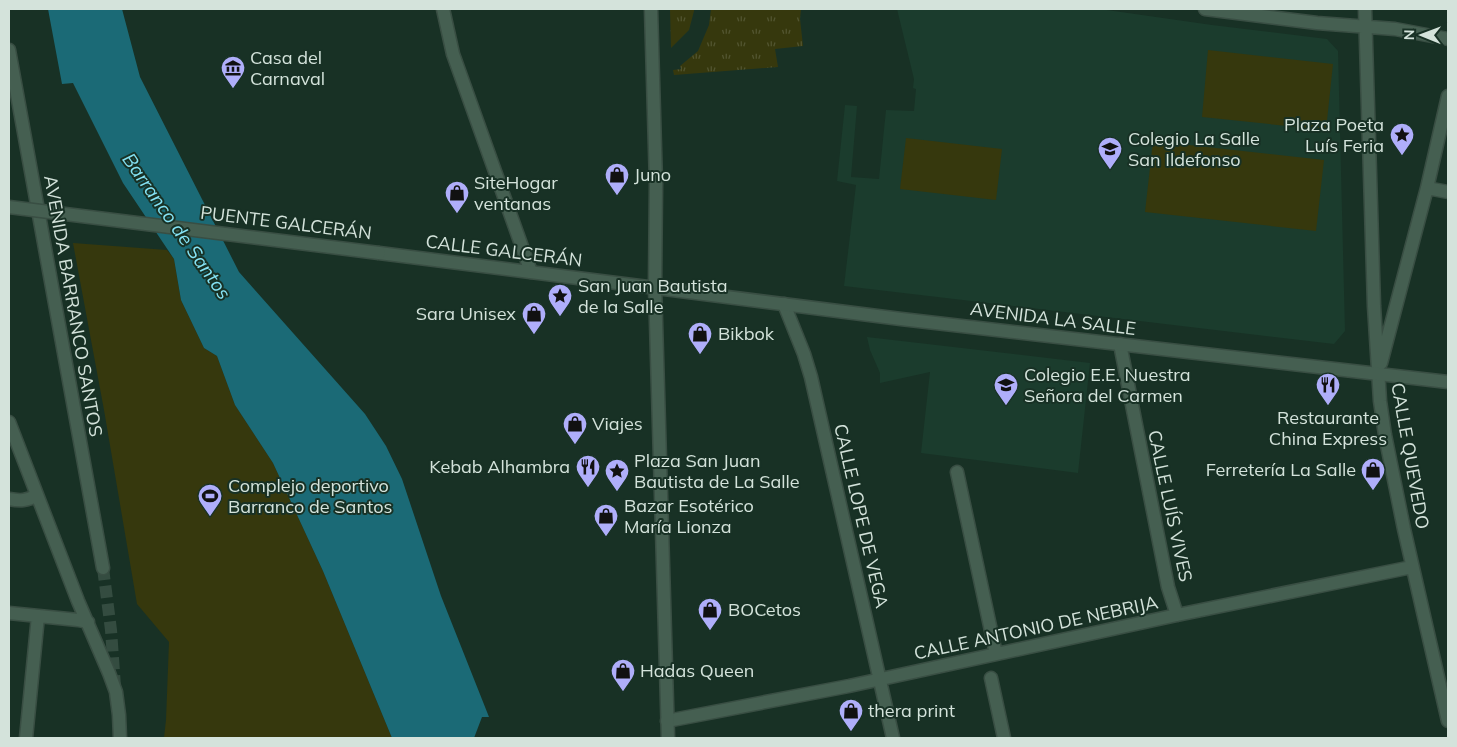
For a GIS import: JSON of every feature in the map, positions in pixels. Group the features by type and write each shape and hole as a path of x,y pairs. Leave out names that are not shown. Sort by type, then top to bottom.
{"street":[{"path":"443,9 452,54 531,272"},
{"path":"651,9 656,184 655,288 668,738"},
{"path":"1205,9 1316,23 1395,29 1448,39"},
{"name":"CALLE QUEVEDO","path":"1366,9 1374,306 1380,401 1385,435 1412,567 1448,721"},
{"name":"AVENIDA BARRANCO SANTOS","path":"9,50 102,568"},
{"path":"1378,373 1427,188 1448,96"},
{"path":"1427,188 1448,192"},
{"name":"PUENTE GALCERÁN","path":"9,207 380,253"},
{"name":"CALLE GALCERÁN","path":"380,253 655,288"},
{"name":"AVENIDA LA SALLE","path":"655,288 1448,382"},
{"name":"CALLE LOPE DE VEGA","path":"784,304 811,376 893,738"},
{"name":"CALLE LUÍS VIVES","path":"1120,344 1168,587 1177,615"},
{"path":"9,422 116,692 120,738"},
{"path":"957,472 996,654"},
{"path":"9,499 20,501 37,495"},
{"name":"CALLE ANTONIO DE NEBRIJA","path":"667,721 879,680 1177,615 1412,567"},
{"path":"9,613 88,622"},
{"path":"26,738 38,616"},
{"path":"991,678 1004,738"}],"shaded area":[{"name":"Colegio La Salle San Ildefonso","path":"897,9 1100,9 1327,39 1338,51 1345,331 1334,344 844,286 856,185 837,181 845,105 857,106 851,177 879,179 886,110 914,111 916,89 913,88 914,79"},
{"name":"Colegio E.E. Nuestra Señora del Carmen","path":"867,337 1090,363 1078,473 921,453 930,372 880,383 880,373 870,350"}],"green space":[{"path":"670,9 694,9 689,30 671,48"},
{"path":"711,9 801,9 800,19 803,46 775,49 778,67 674,75 673,70 681,69 680,66 698,51 709,25"},
{"path":"1208,50 1333,64 1326,130 1202,117"},
{"path":"906,138 1002,149 996,200 900,189"},
{"path":"1153,141 1324,160 1316,231 1145,212"},
{"name":"Complejo deportivo Barranco de Santos","path":"73,243 167,250 174,259 181,300 204,348 217,356 235,405 273,463 323,571 392,738 164,738 169,642 137,604"}],"water":[{"name":"Barranco de Santos","path":"48,9 122,9 140,77 239,272 365,414 386,446 402,479 441,596 489,717 482,717 474,738 392,738 323,571 273,463 235,405 217,356 204,348 181,300 174,259 123,183 73,83 62,84"}],"tunnel":[{"path":"103,568 111,630 115,686"}],"place":[{"name":"Casa del Carnaval","path":"233,89"},
{"name":"Plaza Poeta Luís Feria","path":"1402,156"},
{"name":"Colegio La Salle San Ildefonso","path":"1110,170"},
{"name":"Juno","path":"617,196"},
{"name":"SiteHogar ventanas","path":"457,214"},
{"name":"San Juan Bautista de la Salle","path":"560,317"},
{"name":"Sara Unisex","path":"534,335"},
{"name":"Bikbok","path":"700,355"},
{"name":"Colegio E.E. Nuestra Señora del Carmen","path":"1006,406"},
{"name":"Restaurante China Express","path":"1328,406"},
{"name":"Viajes","path":"575,445"},
{"name":"Kebab Alhambra","path":"588,488"},
{"name":"Ferretería La Salle","path":"1373,491"},
{"name":"Plaza San Juan Bautista de La Salle","path":"617,492"},
{"name":"Complejo deportivo Barranco de Santos","path":"210,517"},
{"name":"Bazar Esotérico María Lionza","path":"606,537"},
{"name":"BOCetos","path":"710,631"},
{"name":"Hadas Queen","path":"623,692"},
{"name":"thera print","path":"851,732"}]}
